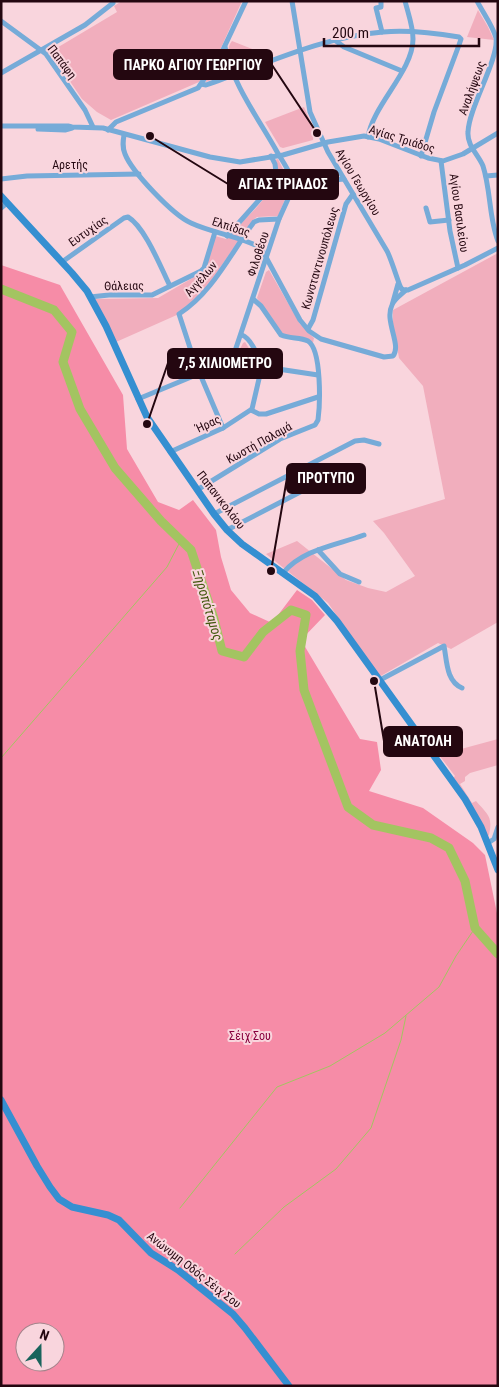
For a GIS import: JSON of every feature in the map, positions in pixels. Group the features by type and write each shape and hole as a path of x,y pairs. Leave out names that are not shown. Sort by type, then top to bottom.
{"main road":[{"name":"Παπανικολάου","path":"1,196 4,206 80,282 109,332 138,399 155,430 214,514 242,544 309,592 328,610 380,680 465,799 477,819 498,870"},
{"name":"Ανώνυμη Οδός Σέιχ Σου","path":"1,1100 41,1173 59,1199 72,1207 108,1215 119,1220 151,1253 178,1270 233,1314 289,1386"}],"street":[{"path":"108,130 116,122 195,90 201,84 224,47 246,1"},
{"name":"Αγίου Γεωργίου","path":"292,1 307,103 324,143 388,251 398,283 405,290"},
{"path":"380,1 382,6 376,8 382,32"},
{"path":"368,137 371,125 402,70 412,48 413,33 405,1"},
{"name":"Αναλήψεως","path":"477,1 495,34 497,43 494,58 468,127 468,139 479,156 486,176 498,241"},
{"path":"1,73 85,25 113,3"},
{"name":"Παπάφη","path":"1,22 42,50 85,110 93,127"},
{"path":"201,84 206,85 300,50 382,32 460,37 421,156"},
{"path":"336,41 344,47 402,70"},
{"path":"224,47 234,75 293,184 344,179"},
{"name":"Αγίας Τριάδος","path":"1,128 65,130 72,127 93,127 230,162 245,162 279,155 284,151 319,141 324,143 350,137 368,137 441,161 473,149 498,133"},
{"name":"Ελπίδας","path":"124,135 123,145 125,154 139,174 168,206 191,224 259,247 303,324 324,339 390,358 396,350 390,316 393,302"},
{"path":"227,236 277,180 276,164 271,156"},
{"name":"Αγίου Βασιλείου","path":"441,161 448,220 458,268"},
{"name":"Αρετής","path":"1,179 27,176 139,174"},
{"path":"486,176 498,175"},
{"name":"Φιλοθέου","path":"230,360 242,335 279,219 292,191 293,184"},
{"name":"Κωνσταντινουπόλεως","path":"308,329 313,320 346,204 353,194"},
{"path":"426,208 430,222 448,220"},
{"name":"Αγγέλων","path":"126,217 134,222 147,241 170,286"},
{"name":"Ευτυχίας","path":"62,262 126,217"},
{"name":"Αγγέλων","path":"223,428 178,314 194,304 229,261 241,240 256,221 279,219"},
{"name":"Θάλειας","path":"90,297 151,295 203,270 216,232"},
{"path":"393,302 405,290 458,268 498,248"},
{"path":"393,302 398,283"},
{"name":"Κωστή Παλαμά","path":"197,490 280,439 316,424 319,419 318,375 313,347 307,341 281,335 261,306 253,299"},
{"path":"242,335 247,338 262,366 251,410 259,414 266,414 318,397"},
{"path":"138,399 230,360 318,375"},
{"name":"Ήρας","path":"170,452 223,428 251,410"},
{"path":"214,514 354,441 364,440 379,444"},
{"path":"227,530 333,475"},
{"path":"283,573 302,556 364,534"},
{"path":"318,550 340,574 359,582"},
{"path":"380,680 444,646 450,679 462,688"},
{"path":"488,843 494,839 498,826"}],"shaded area":[{"path":"122,1 242,1 216,59 199,82 111,120 97,112 82,99 50,52 117,12 114,6"},
{"path":"478,10 488,27 494,40 467,37"},
{"path":"232,41 257,51 256,56 268,56 269,58 235,72 228,53"},
{"path":"223,54 229,73 206,82 206,81"},
{"path":"304,107 314,130 313,140 283,148 280,147 265,122"},
{"path":"278,159 291,185 278,216 257,217 253,220 206,288 179,314 116,342 94,299 158,298 201,273 215,236 226,239 278,182 279,177 275,160"},
{"path":"498,253 498,622 451,649 438,643 379,677 328,603 266,554 297,541 346,580 386,592 415,576 373,521 445,499 423,386 399,358 393,324 393,310"},
{"path":"269,270 300,324 314,338 313,343 307,339 283,334 257,298 266,272"},
{"path":"245,342 255,358 253,362 239,361 237,355"},
{"path":"498,739 498,765 470,773 465,777 465,781 460,784 472,803 476,801 488,816 490,824 488,836 452,779 455,776 439,755"}],"green space":[{"name":"Σέιχ Σου","path":"1,265 60,285 123,395 127,449 158,502 179,510 193,500 216,530 221,557 231,590 250,613 272,623 297,590 312,600 325,615 301,640 360,739 377,742 381,770 369,791 423,808 473,843 485,855 498,918 498,1386 1,1386"}],"waterway":[{"name":"Ξηροπόταμος","path":"1,289 54,310 72,332 63,362 80,409 115,468 161,521 191,550 214,619 222,651 244,657 263,632 291,610 306,615 300,651 304,690 348,807 373,825 431,838 449,848 465,881 475,928 498,954"},
{"path":"1,758 167,567 181,540"},
{"path":"180,1208 277,1087 330,1066 385,1033 439,987 456,956 475,928"},
{"path":"235,1254 284,1207 336,1169 371,1128 401,1040 406,1016"}],"place":[{"name":"ΠΑΡΚΟ ΑΓΙΟΥ ΓΕΩΡΓΙΟΥ","path":"317,133"},
{"name":"ΑΓΙΑΣ ΤΡΙΑΔΟΣ","path":"150,136"},
{"name":"7,5 ΧΙΛΙΟΜΕΤΡΟ","path":"147,424"},
{"name":"ΠΡΟΤΥΠΟ","path":"271,571"},
{"name":"ΑΝΑΤΟΛΗ","path":"374,681"}]}
